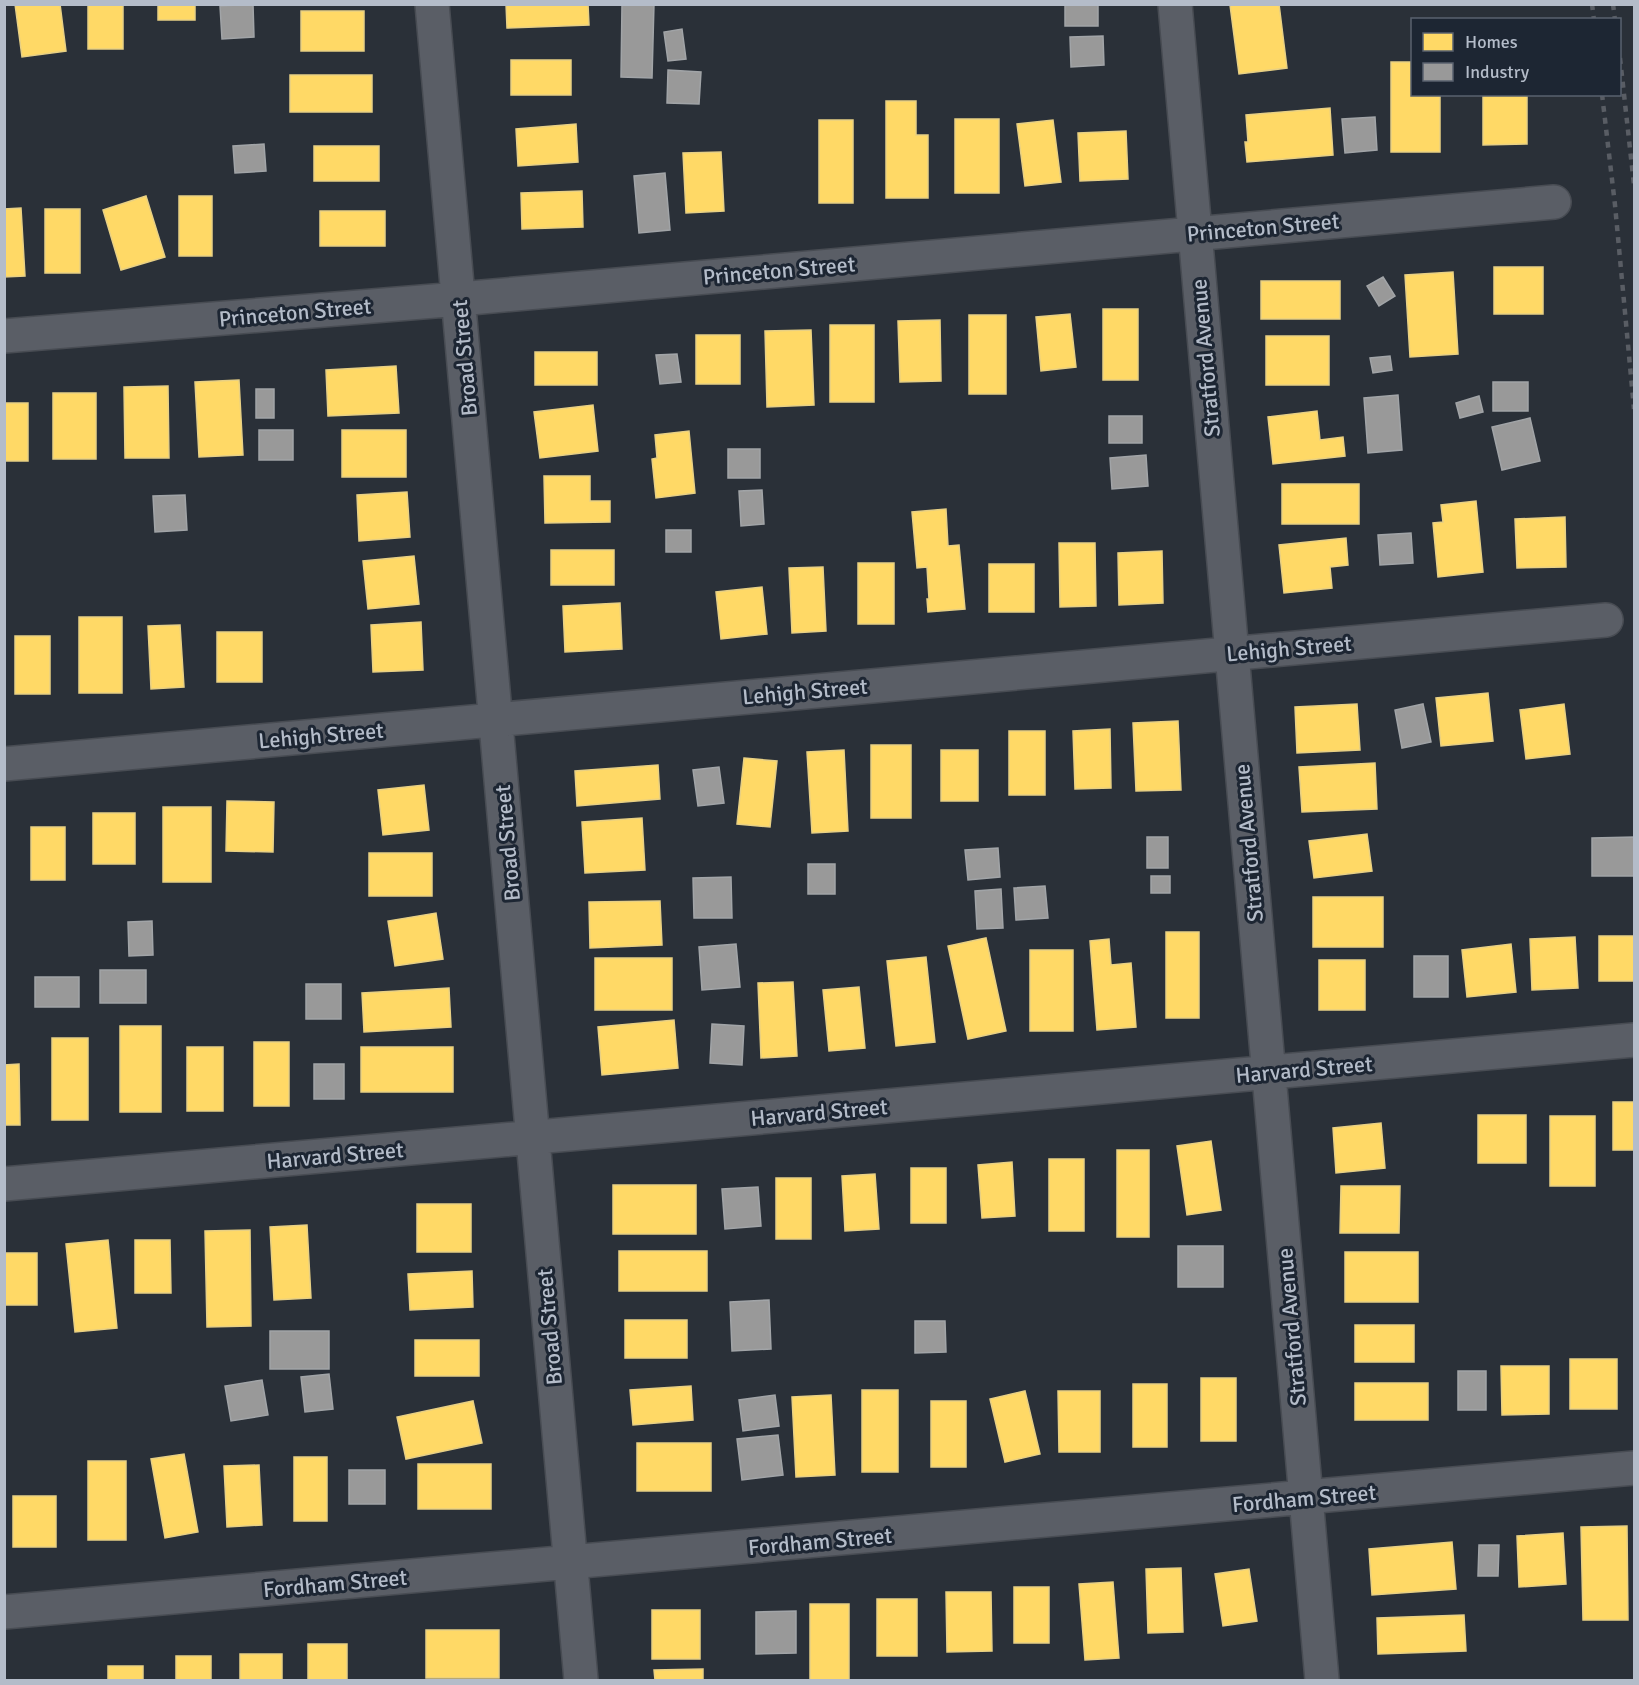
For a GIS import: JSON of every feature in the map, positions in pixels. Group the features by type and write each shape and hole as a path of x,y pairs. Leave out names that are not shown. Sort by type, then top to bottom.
{"street":[{"name":"Broad Street","path":"432,4 581,1680"},
{"name":"Stratford Avenue","path":"1175,4 1322,1680"},
{"name":"Princeton Street","path":"4,336 459,299 1554,202"},
{"name":"Lehigh Street","path":"4,764 1606,620"},
{"name":"Harvard Street","path":"4,1184 1635,1040"},
{"name":"Fordham Street","path":"4,1612 1635,1468"}],"building: Homes":[{"path":"15,4 60,4 66,51 22,57"},
{"path":"88,4 123,4 123,49 88,49"},
{"path":"158,4 195,4 195,20 158,20"},
{"path":"506,4 588,4 589,25 507,28"},
{"path":"1279,4 1287,68 1239,74 1230,5"},
{"path":"301,11 364,11 364,51 301,51"},
{"path":"511,60 571,60 571,95 511,95"},
{"path":"1391,62 1411,62 1411,96 1440,96 1440,152 1391,152"},
{"path":"290,75 372,75 372,112 290,112"},
{"path":"1483,96 1527,96 1527,144 1483,145"},
{"path":"886,101 916,101 916,135 928,135 928,198 886,198"},
{"path":"1330,108 1333,155 1247,162 1246,115"},
{"path":"955,119 999,119 999,193 955,193"},
{"path":"819,120 853,120 853,203 819,203"},
{"path":"1053,120 1061,182 1025,186 1017,124"},
{"path":"576,124 578,162 518,166 516,129"},
{"path":"1126,131 1128,179 1080,181 1078,133"},
{"path":"314,146 379,146 379,181 314,181"},
{"path":"721,152 724,211 686,213 683,153"},
{"path":"582,191 583,227 522,229 521,193"},
{"path":"146,196 165,257 121,270 103,210"},
{"path":"179,196 212,196 212,256 179,256"},
{"path":"21,208 25,276 4,277 4,209"},
{"path":"45,209 80,209 80,273 45,273"},
{"path":"320,211 385,211 385,246 320,246"},
{"path":"1494,267 1543,267 1543,314 1494,314"},
{"path":"1453,272 1458,354 1410,357 1405,275"},
{"path":"1261,281 1340,281 1340,319 1261,319"},
{"path":"1103,309 1138,309 1138,380 1103,380"},
{"path":"1070,314 1076,367 1041,371 1036,317"},
{"path":"969,315 1006,315 1006,394 969,394"},
{"path":"940,320 941,381 900,382 898,321"},
{"path":"830,325 874,325 874,402 830,402"},
{"path":"811,330 814,405 767,407 765,331"},
{"path":"696,335 740,335 740,384 696,384"},
{"path":"1266,336 1329,336 1329,385 1266,385"},
{"path":"535,352 597,352 597,385 535,385"},
{"path":"396,366 399,413 328,416 326,370"},
{"path":"239,380 243,455 199,457 195,382"},
{"path":"168,386 169,458 125,458 124,387"},
{"path":"53,393 96,393 96,459 53,459"},
{"path":"4,403 28,403 28,461 4,461"},
{"path":"593,405 598,451 540,458 534,412"},
{"path":"1317,411 1320,440 1343,437 1345,456 1273,464 1268,417"},
{"path":"342,430 406,430 406,477 342,477"},
{"path":"689,431 695,493 656,498 652,459 657,458 655,435"},
{"path":"544,476 590,476 590,501 610,501 610,522 545,523"},
{"path":"1282,484 1359,484 1359,524 1282,524"},
{"path":"407,492 410,537 359,541 357,495"},
{"path":"1476,501 1483,572 1438,577 1433,523 1443,522 1441,505"},
{"path":"946,509 948,546 959,545 965,609 928,612 927,567 917,568 912,512"},
{"path":"1565,517 1566,567 1517,568 1515,519"},
{"path":"1346,538 1348,565 1330,567 1332,588 1284,593 1279,545"},
{"path":"1059,543 1095,543 1096,606 1060,607"},
{"path":"551,550 614,550 614,585 551,585"},
{"path":"1162,551 1163,603 1119,605 1118,553"},
{"path":"414,556 419,604 368,609 363,561"},
{"path":"858,563 894,563 894,624 858,624"},
{"path":"989,564 1034,564 1034,612 989,612"},
{"path":"823,567 826,631 792,633 789,568"},
{"path":"762,587 767,634 721,639 716,592"},
{"path":"620,603 622,649 565,652 563,606"},
{"path":"79,617 122,617 122,693 79,693"},
{"path":"421,622 423,670 373,672 371,625"},
{"path":"180,625 184,687 151,689 148,626"},
{"path":"217,632 262,632 262,682 217,682"},
{"path":"15,636 50,636 50,694 15,694"},
{"path":"1488,693 1493,741 1441,746 1436,698"},
{"path":"1357,704 1360,750 1297,753 1295,707"},
{"path":"1564,704 1570,754 1526,759 1520,710"},
{"path":"1178,721 1181,790 1136,791 1133,723"},
{"path":"1110,729 1111,788 1075,789 1073,731"},
{"path":"1009,731 1045,731 1045,795 1009,795"},
{"path":"871,745 911,745 911,818 871,818"},
{"path":"844,750 848,831 812,833 807,752"},
{"path":"941,750 978,750 978,801 941,801"},
{"path":"744,758 777,761 770,827 737,824"},
{"path":"1375,763 1377,809 1302,812 1299,767"},
{"path":"658,765 660,799 577,806 575,771"},
{"path":"424,785 429,830 383,835 378,790"},
{"path":"227,801 274,802 273,852 226,851"},
{"path":"163,807 211,807 211,882 163,882"},
{"path":"93,813 135,813 135,864 93,864"},
{"path":"642,818 645,870 585,873 582,822"},
{"path":"31,827 65,827 65,880 31,880"},
{"path":"1367,834 1372,871 1314,878 1309,841"},
{"path":"369,853 432,853 432,896 369,896"},
{"path":"1313,897 1383,897 1383,947 1313,947"},
{"path":"660,901 662,945 590,948 589,902"},
{"path":"436,913 443,959 395,966 388,921"},
{"path":"1166,932 1199,932 1199,1018 1166,1018"},
{"path":"1599,936 1634,936 1634,981 1599,981"},
{"path":"1575,937 1578,988 1532,990 1530,939"},
{"path":"986,938 1006,1031 968,1039 948,946"},
{"path":"1109,939 1111,965 1131,963 1136,1027 1097,1030 1090,941"},
{"path":"1511,944 1516,992 1467,997 1462,950"},
{"path":"1030,950 1073,950 1073,1031 1030,1031"},
{"path":"926,957 935,1042 896,1046 887,961"},
{"path":"595,958 672,958 672,1010 595,1010"},
{"path":"1319,960 1365,960 1365,1010 1319,1010"},
{"path":"793,982 797,1056 761,1058 758,983"},
{"path":"859,987 865,1048 829,1051 823,990"},
{"path":"449,988 451,1027 364,1032 362,993"},
{"path":"674,1020 678,1068 602,1075 598,1027"},
{"path":"120,1026 161,1026 161,1112 120,1112"},
{"path":"52,1038 88,1038 88,1120 52,1120"},
{"path":"254,1042 289,1042 289,1106 254,1106"},
{"path":"187,1047 223,1047 223,1111 187,1111"},
{"path":"361,1047 453,1047 453,1092 361,1092"},
{"path":"19,1064 20,1125 4,1125 4,1065"},
{"path":"1613,1102 1634,1102 1634,1150 1613,1150"},
{"path":"1478,1115 1526,1115 1526,1163 1478,1163"},
{"path":"1550,1116 1595,1116 1595,1186 1550,1186"},
{"path":"1381,1123 1385,1168 1336,1173 1333,1128"},
{"path":"1211,1141 1221,1210 1187,1215 1177,1146"},
{"path":"1117,1150 1149,1150 1149,1237 1117,1237"},
{"path":"1049,1159 1084,1159 1084,1231 1049,1231"},
{"path":"1012,1162 1015,1216 982,1218 978,1165"},
{"path":"911,1168 946,1168 946,1223 911,1223"},
{"path":"875,1174 879,1229 845,1231 842,1176"},
{"path":"776,1178 811,1178 811,1239 776,1239"},
{"path":"613,1185 696,1185 696,1234 613,1234"},
{"path":"1341,1186 1400,1186 1399,1233 1340,1233"},
{"path":"417,1204 471,1204 471,1252 417,1252"},
{"path":"307,1225 311,1298 274,1300 270,1227"},
{"path":"250,1230 251,1326 207,1327 205,1231"},
{"path":"108,1240 117,1328 75,1332 66,1244"},
{"path":"135,1240 170,1240 171,1293 135,1293"},
{"path":"619,1251 707,1251 707,1291 619,1291"},
{"path":"1345,1252 1418,1252 1418,1302 1345,1302"},
{"path":"4,1253 37,1253 37,1305 4,1305"},
{"path":"472,1271 473,1307 410,1310 408,1274"},
{"path":"625,1320 687,1320 687,1358 625,1358"},
{"path":"1355,1325 1414,1325 1414,1362 1355,1362"},
{"path":"415,1340 479,1340 479,1376 415,1376"},
{"path":"1570,1359 1617,1359 1617,1409 1570,1409"},
{"path":"1501,1366 1549,1366 1549,1414 1502,1415"},
{"path":"1201,1378 1236,1378 1236,1441 1201,1441"},
{"path":"1355,1383 1428,1383 1428,1420 1355,1420"},
{"path":"1133,1384 1167,1384 1167,1447 1133,1447"},
{"path":"691,1386 693,1420 633,1425 630,1390"},
{"path":"862,1390 898,1390 898,1472 862,1472"},
{"path":"1025,1391 1040,1454 1005,1462 990,1399"},
{"path":"1058,1391 1100,1391 1100,1452 1059,1452"},
{"path":"831,1395 835,1475 796,1477 792,1397"},
{"path":"473,1401 482,1443 406,1459 397,1417"},
{"path":"931,1401 966,1401 966,1467 931,1467"},
{"path":"637,1443 711,1443 711,1491 637,1491"},
{"path":"184,1454 198,1532 165,1538 151,1459"},
{"path":"294,1457 327,1457 327,1521 294,1521"},
{"path":"88,1461 126,1461 126,1540 88,1540"},
{"path":"418,1464 491,1464 491,1509 418,1509"},
{"path":"259,1465 262,1525 227,1527 224,1466"},
{"path":"13,1496 56,1496 56,1547 13,1547"},
{"path":"1627,1526 1628,1620 1583,1620 1581,1527"},
{"path":"1563,1533 1566,1584 1519,1587 1517,1536"},
{"path":"1452,1542 1456,1589 1372,1595 1369,1549"},
{"path":"1181,1568 1183,1632 1148,1633 1146,1569"},
{"path":"1249,1569 1257,1621 1223,1626 1215,1574"},
{"path":"1113,1582 1119,1658 1085,1660 1079,1584"},
{"path":"1014,1587 1049,1587 1049,1643 1014,1643"},
{"path":"946,1592 991,1592 992,1651 947,1652"},
{"path":"877,1599 917,1599 917,1656 877,1656"},
{"path":"810,1604 849,1604 849,1680 810,1680"},
{"path":"652,1610 700,1610 700,1659 652,1659"},
{"path":"1464,1615 1466,1651 1378,1654 1377,1618"},
{"path":"426,1630 499,1630 499,1678 426,1678"},
{"path":"308,1644 347,1644 347,1680 308,1680"},
{"path":"240,1654 282,1654 282,1680 240,1680"},
{"path":"176,1656 211,1656 211,1680 176,1680"},
{"path":"108,1666 143,1666 143,1680 108,1680"},
{"path":"703,1669 703,1680 655,1680 654,1670"}],"building: Industry":[{"path":"253,4 254,37 222,39 220,6"},
{"path":"622,4 654,4 652,78 621,77"},
{"path":"1065,4 1098,4 1098,26 1065,26"},
{"path":"682,29 686,59 668,61 664,32"},
{"path":"1103,36 1104,65 1071,67 1070,37"},
{"path":"668,70 701,72 699,104 667,103"},
{"path":"1375,117 1377,150 1345,153 1342,119"},
{"path":"264,144 266,171 235,173 233,146"},
{"path":"665,173 670,230 639,233 634,176"},
{"path":"1383,277 1395,296 1379,306 1367,286"},
{"path":"677,354 681,382 660,384 656,355"},
{"path":"1390,356 1392,370 1373,373 1370,358"},
{"path":"1493,382 1528,382 1528,411 1493,411"},
{"path":"256,389 274,389 274,418 256,418"},
{"path":"1398,395 1402,450 1368,453 1364,398"},
{"path":"1479,396 1483,412 1460,418 1456,403"},
{"path":"1109,416 1142,416 1142,443 1109,443"},
{"path":"1530,418 1540,461 1502,470 1492,427"},
{"path":"259,430 293,430 293,460 259,460"},
{"path":"728,449 760,449 760,478 728,478"},
{"path":"1146,455 1148,486 1112,489 1110,458"},
{"path":"762,490 764,524 741,526 739,491"},
{"path":"185,495 187,530 155,532 153,496"},
{"path":"666,530 691,530 691,552 666,552"},
{"path":"1411,533 1413,563 1380,565 1378,535"},
{"path":"1423,704 1431,742 1402,748 1395,710"},
{"path":"719,767 724,803 698,806 693,770"},
{"path":"1147,837 1168,837 1168,868 1147,868"},
{"path":"1634,837 1634,876 1592,876 1592,838"},
{"path":"998,848 1000,877 968,880 965,850"},
{"path":"808,864 835,864 835,894 808,894"},
{"path":"1151,876 1170,876 1170,893 1151,893"},
{"path":"731,877 732,918 694,918 693,878"},
{"path":"1045,886 1048,918 1016,920 1014,888"},
{"path":"1001,889 1003,928 977,929 975,891"},
{"path":"152,921 153,955 129,956 128,922"},
{"path":"736,944 740,987 702,990 699,947"},
{"path":"1414,956 1448,956 1448,997 1414,997"},
{"path":"100,970 146,970 146,1003 100,1003"},
{"path":"35,977 79,977 79,1007 35,1007"},
{"path":"306,984 341,984 341,1019 306,1019"},
{"path":"712,1024 744,1026 742,1065 710,1063"},
{"path":"314,1064 344,1064 344,1099 314,1099"},
{"path":"758,1187 761,1226 725,1229 722,1189"},
{"path":"1178,1246 1223,1246 1223,1287 1178,1287"},
{"path":"769,1300 771,1349 732,1351 730,1302"},
{"path":"915,1321 945,1321 946,1352 915,1353"},
{"path":"270,1331 329,1331 329,1369 270,1369"},
{"path":"1458,1371 1486,1371 1486,1410 1458,1410"},
{"path":"329,1374 333,1409 305,1412 301,1377"},
{"path":"262,1380 268,1415 231,1421 225,1386"},
{"path":"775,1395 779,1426 743,1431 739,1400"},
{"path":"778,1435 783,1475 742,1480 737,1439"},
{"path":"349,1470 385,1470 385,1504 349,1504"},
{"path":"1479,1545 1499,1545 1498,1576 1478,1576"},
{"path":"796,1611 796,1653 756,1654 756,1612"}],"railway":[{"path":"1592,4 1594,18"},
{"path":"1613,4 1615,18"},
{"path":"1621,67 1634,185"},
{"path":"1602,96 1634,409"}]}
